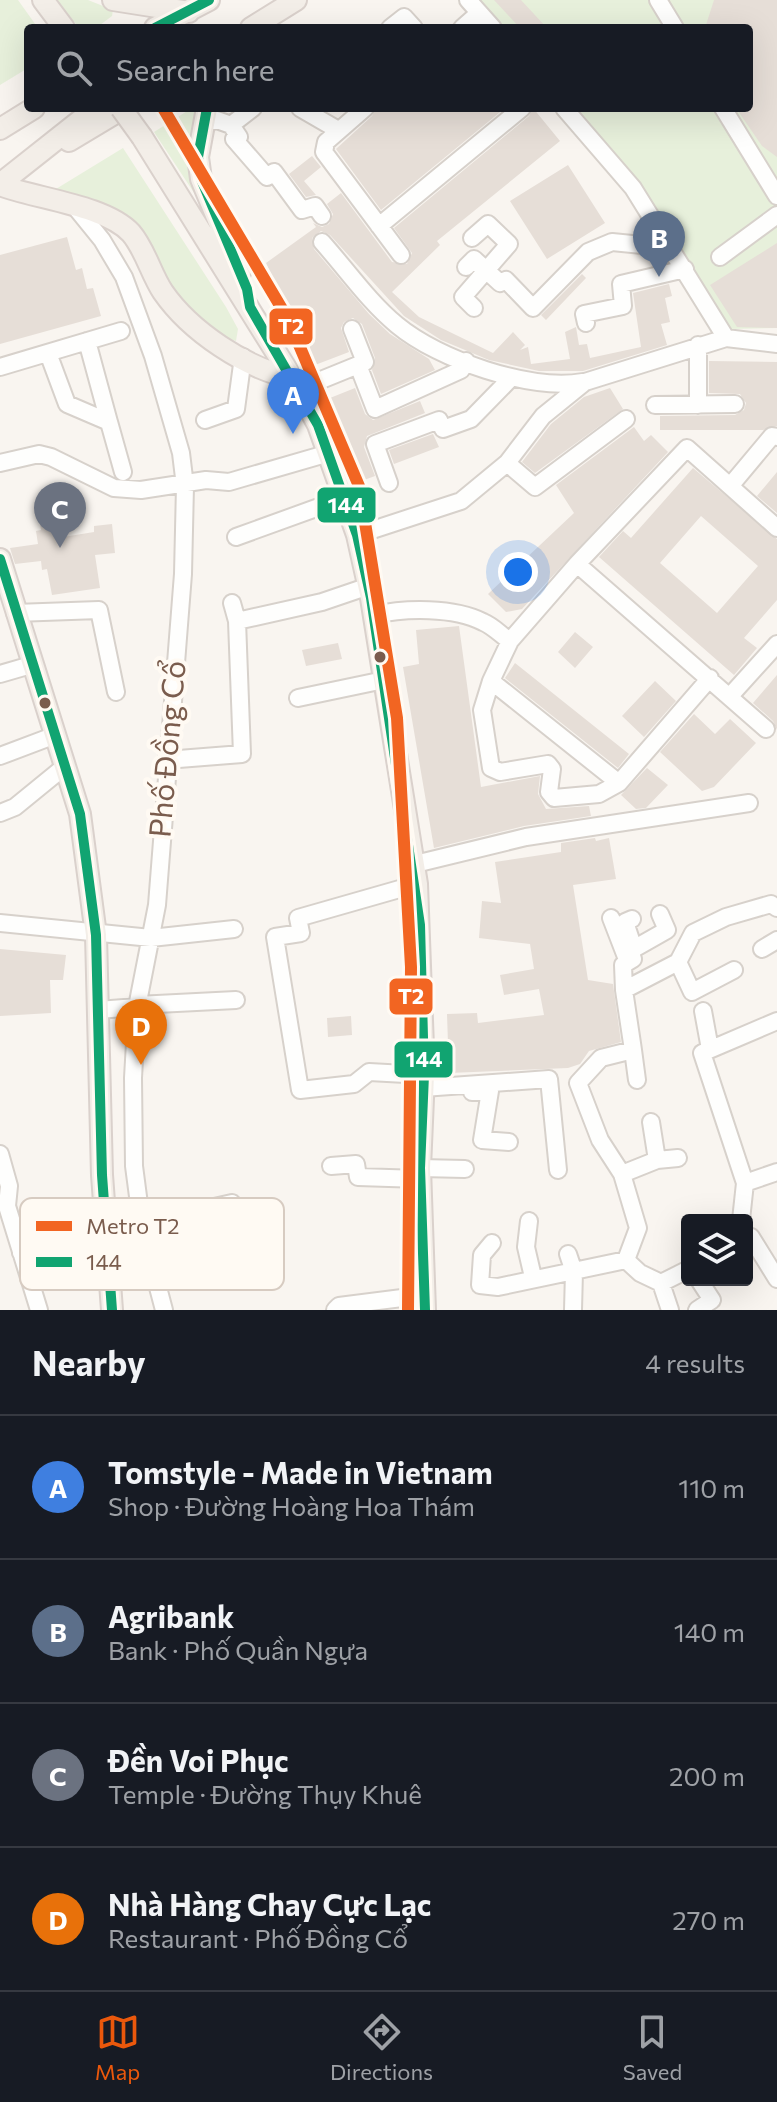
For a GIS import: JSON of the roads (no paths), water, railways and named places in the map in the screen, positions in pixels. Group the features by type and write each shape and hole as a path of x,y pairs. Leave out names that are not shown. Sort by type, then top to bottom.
{"main road":[{"path":"43,0 61,24"},
{"path":"135,2 183,20 209,0"},
{"path":"257,24 296,0"},
{"path":"0,129 28,112"},
{"path":"37,157 54,139 91,112"},
{"path":"0,184 37,157 116,112"},
{"path":"126,112 296,383 329,453 341,499 357,535 374,615 414,874 423,1086 420,1174 422,1307"},
{"path":"205,116 198,157 201,179 247,289 250,307"},
{"path":"0,184 107,217 130,233 164,293 178,309 214,340 296,383"},
{"path":"0,559 3,582 80,814 96,935 104,1198"},
{"path":"110,1290 112,1310"}],"street":[{"path":"658,0 673,24"},
{"path":"474,7 489,24"},
{"path":"395,24 404,17 410,24"},
{"path":"231,125 248,112"},
{"path":"307,112 338,130"},
{"path":"360,112 326,142 324,152 401,255"},
{"path":"379,226 517,112"},
{"path":"567,112 633,188 726,338"},
{"path":"725,112 777,196"},
{"path":"205,116 231,125 239,137 234,139 267,177 274,172 302,210 315,206 322,216"},
{"name":"Phố Đồng Cổ","path":"76,208 102,240 124,277 157,369 181,453 185,486 183,574 151,938 137,1006 134,1166 138,1198"},
{"path":"720,257 777,215"},
{"path":"472,238 488,224 509,244 463,297 474,308"},
{"path":"322,242 398,326 419,340 511,378 559,386 585,382 726,338 777,344"},
{"path":"466,267 474,259 500,283 506,280 533,308 588,252 612,242 672,248"},
{"path":"586,323 584,314 623,306 621,284 685,269"},
{"path":"296,383 365,362 352,329"},
{"path":"0,367 121,331"},
{"path":"87,341 123,472"},
{"path":"698,345 698,405"},
{"path":"48,353 67,404 109,422"},
{"path":"205,420 236,409 243,357"},
{"path":"358,365 375,409 461,370 466,361"},
{"path":"389,483 375,444 439,420 443,429 471,419 511,378"},
{"path":"357,535 461,501 507,463 543,416 585,382"},
{"path":"655,405 735,404"},
{"path":"507,463 535,487 626,419"},
{"path":"731,485 772,436 777,437"},
{"path":"710,678 619,783 599,794 554,798 549,792 552,769 548,764 495,771 488,756 482,710 491,681 510,641 577,564 687,448 777,528"},
{"path":"0,463 39,454 114,488 141,490 185,486 206,480 229,482 329,453"},
{"path":"236,537 341,499"},
{"path":"577,564 766,729"},
{"path":"237,621 322,602 369,586"},
{"path":"166,760 242,754 237,621 232,603"},
{"path":"15,613 99,610 116,692"},
{"path":"374,615 392,611 455,614 484,622 510,641"},
{"path":"730,696 777,644"},
{"path":"0,674 31,665"},
{"path":"298,698 384,680"},
{"path":"491,681 619,783"},
{"path":"0,756 53,736"},
{"path":"0,813 15,807 64,767"},
{"path":"509,1142 482,1140 490,1091 423,1086 369,1072 354,1084 300,1090 275,937 301,933 298,918 414,874 526,837 749,803"},
{"path":"624,990 678,962 693,933 726,917 771,904 777,908"},
{"path":"637,1080 623,965 667,930 660,914"},
{"path":"611,918 631,956"},
{"path":"631,956 625,922 632,919"},
{"path":"0,923 96,935 151,938 234,929"},
{"path":"678,962 692,992 734,970"},
{"path":"98,1010 236,1000"},
{"path":"703,1011 710,1049"},
{"path":"742,1214 745,1183 702,1053 777,1021"},
{"path":"626,1260 638,1228 622,1174 600,1140 578,1083 601,1058 633,1050"},
{"path":"423,1086 549,1079 558,1170"},
{"path":"651,1122 657,1160"},
{"path":"0,1154 9,1186 4,1208 20,1250"},
{"path":"622,1174 657,1160 678,1158"},
{"path":"331,1166 356,1164 358,1177 465,1169"},
{"path":"745,1183 777,1172"},
{"path":"529,1221 526,1247 533,1277"},
{"path":"753,1239 772,1261 777,1279"},
{"path":"492,1243 482,1255 480,1285 498,1287 533,1277 574,1272 626,1260"},
{"path":"568,1254 574,1272 573,1310"},
{"path":"626,1260 640,1273 661,1283 670,1310"},
{"path":"661,1283 681,1273"},
{"path":"697,1310 712,1300 703,1286"},
{"path":"33,1290 39,1310"},
{"name":"Phố Đồng Cổ","path":"159,1290 164,1310"},
{"path":"335,1310 339,1306 410,1297 422,1307"}],"metro line":[{"name":"T2","path":"165,112 288,319 359,486 397,718 411,967 408,1310"}],"place":[{"name":"Agribank","path":"659,277"},
{"name":"Tomstyle - Made in Vietnam","path":"293,434"},
{"name":"Đền Voi Phục","path":"60,548"},
{"name":"Nhà Hàng Chay Cực Lạc","path":"141,1065"}]}
